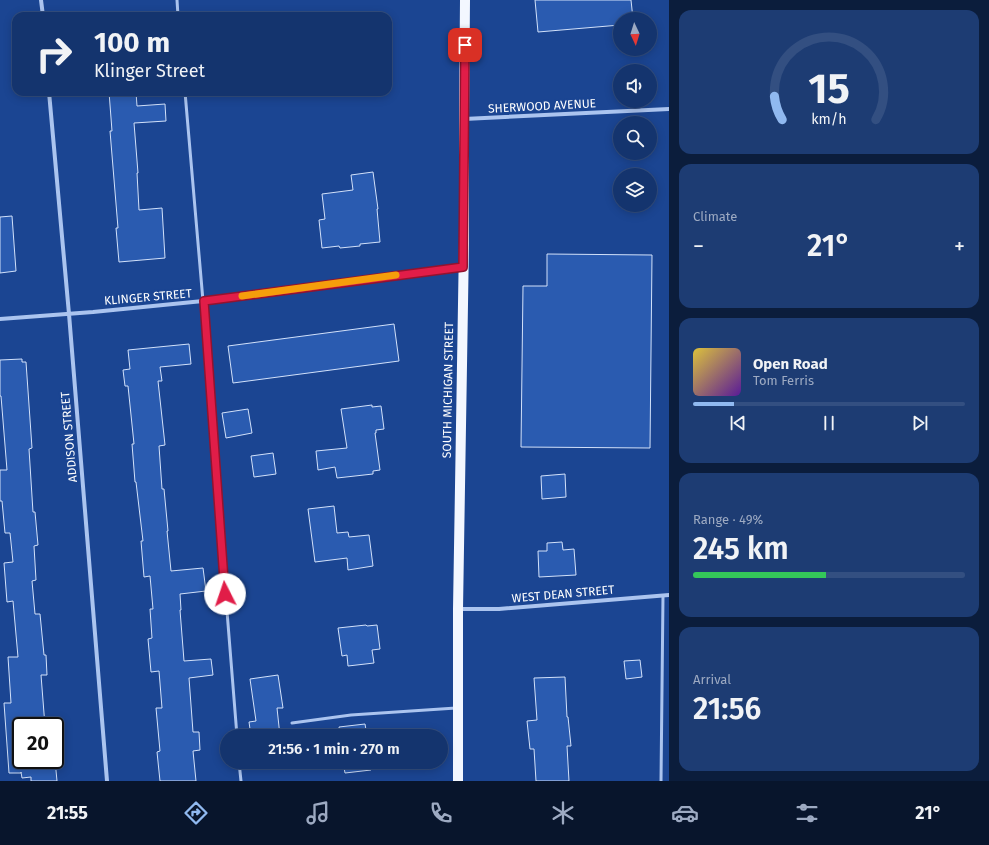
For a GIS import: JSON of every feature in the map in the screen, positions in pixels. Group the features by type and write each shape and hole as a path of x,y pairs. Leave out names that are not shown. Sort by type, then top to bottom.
{"main road":[{"name":"SOUTH MICHIGAN STREET","path":"458,781 458,609 465,0"}],"street":[{"path":"41,0 42,12"},
{"name":"ADDISON STREET","path":"49,96 69,314 107,781"},
{"name":"SHERWOOD AVENUE","path":"464,119 669,109"},
{"name":"KLINGER STREET","path":"0,319 204,301 463,267"},
{"name":"WEST DEAN STREET","path":"458,609 499,609 669,595"}],"lane":[{"path":"176,0 178,12"},
{"path":"185,96 204,301 218,507 236,729"},
{"path":"661,781 663,596"},
{"path":"292,723 351,715 458,708"},
{"path":"239,769 240,781"}],"building":[{"path":"535,0 631,0 632,12 613,12 613,26 538,32"},
{"path":"109,96 136,96 137,106 165,104 166,121 134,123 139,210 162,208 165,258 119,262 116,228 118,228 110,131 112,131"},
{"path":"373,172 378,209 380,242 360,244 360,246 322,248 319,220 325,219 322,194 353,190 351,175"},
{"path":"12,216 16,271 0,273 0,217"},
{"path":"547,254 652,255 650,448 521,447 523,286 547,286"},
{"path":"394,324 399,361 233,383 228,346"},
{"path":"189,344 191,364 160,367 162,381 158,381 165,445 159,446 162,489 164,489 171,571 203,568 206,591 180,594 184,661 211,659 213,675 189,678 193,732 199,732 200,750 193,751 196,781 160,781 157,752 160,751 156,708 162,708 159,671 151,672 148,639 152,638 150,609 153,609 150,576 144,577 141,541 143,541 135,482 132,444 134,444 128,386 125,386 123,370 130,369 128,350"},
{"path":"22,359 22,362 26,362 32,448 29,449 33,512 35,512 38,545 34,546 36,580 32,581 35,614 40,614 44,655 46,655 47,675 41,675 44,717 12,717 12,769 56,769 57,781 31,781 31,777 22,778 21,772 9,773 4,703 11,703 8,657 18,657 13,601 7,602 4,563 13,562 10,533 5,533 2,501 0,501 0,470 7,470 0,396 0,360"},
{"path":"372,405 372,407 381,406 384,429 376,430 375,433 380,470 373,471 373,474 337,478 335,467 318,470 316,451 347,448 341,409"},
{"path":"248,409 252,433 226,438 222,413"},
{"path":"273,453 276,474 254,477 251,456"},
{"path":"565,474 566,497 542,499 541,476"},
{"path":"334,506 337,533 348,532 349,537 369,535 373,566 348,570 347,558 315,562 308,509"},
{"path":"562,542 563,550 574,549 576,575 539,577 538,551 547,551 547,543"},
{"path":"377,625 380,649 372,650 374,663 348,666 347,655 342,656 338,628"},
{"path":"640,660 642,677 626,679 624,661"},
{"path":"278,675 283,708 277,708 279,729 250,729 249,722 256,721 250,679"},
{"path":"565,677 567,717 571,746 567,746 569,781 536,781 534,749 530,749 527,721 537,720 534,678"},
{"path":"365,724 366,729 339,729 339,727"},
{"path":"344,769 371,769 371,770 345,773"}],"slow traffic":[{"path":"242,296 396,275"}],"route":[{"path":"225,594 204,301 463,267 465,45"}]}
